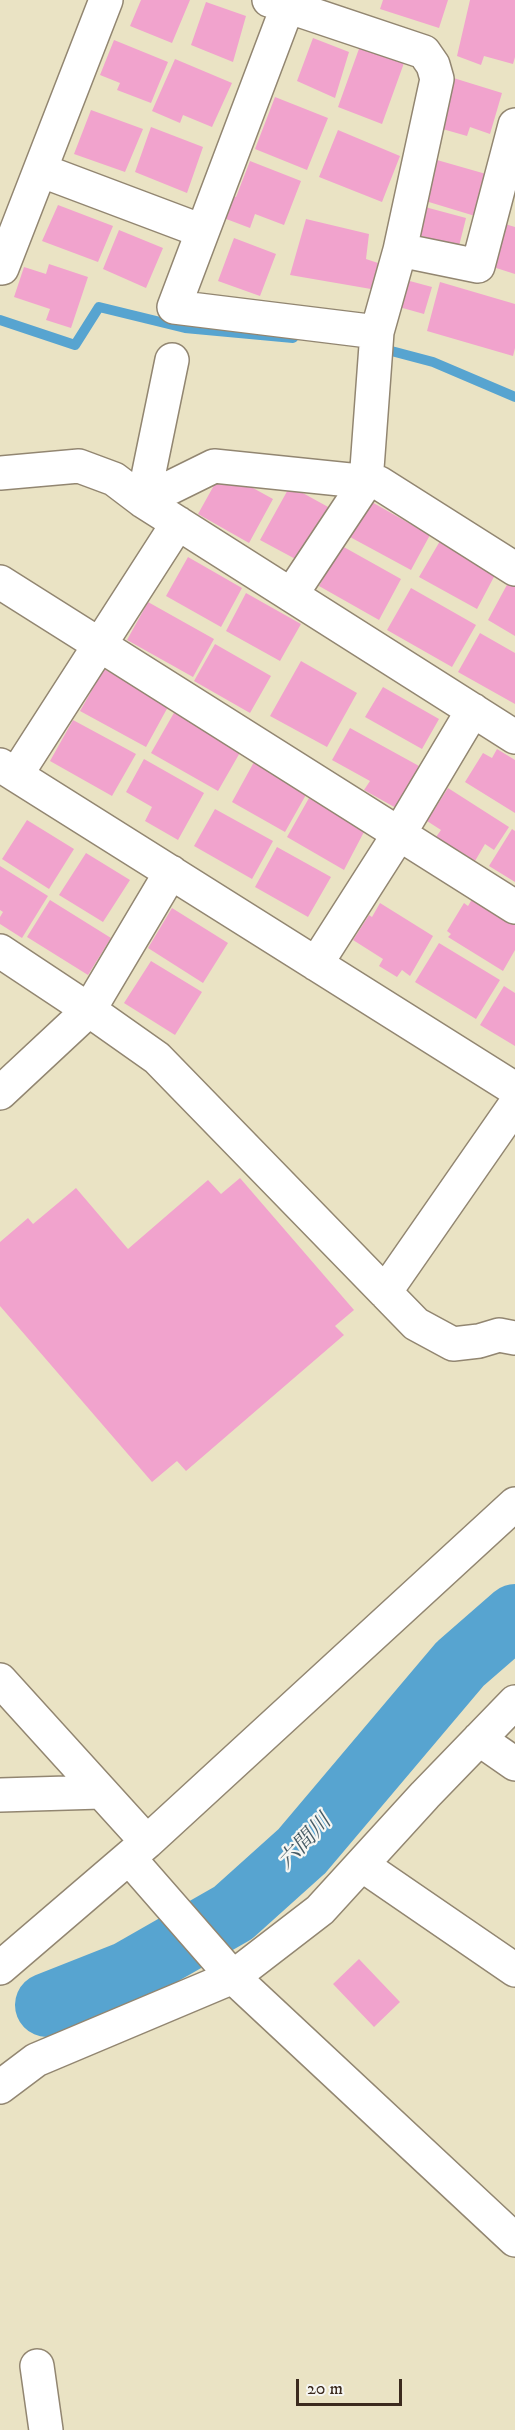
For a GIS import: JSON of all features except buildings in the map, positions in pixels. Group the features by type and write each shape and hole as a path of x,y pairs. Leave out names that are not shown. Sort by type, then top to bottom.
{"street":[{"path":"2,268 106,0"},
{"path":"291,595 366,482 376,344 400,250 436,79 433,65 424,52 282,2 174,306 376,344"},
{"path":"400,250 478,266 515,125"},
{"path":"40,171 202,231"},
{"path":"143,501 171,360"},
{"path":"0,473 79,466 114,479 143,501 515,737"},
{"path":"143,501 214,466 379,483 515,569"},
{"path":"178,523 99,645 8,770 515,1089"},
{"path":"0,582 515,907"},
{"path":"315,964 399,834 473,711"},
{"path":"0,1093 89,1010 171,872"},
{"path":"0,951 157,1058 416,1324 453,1344 479,1341 500,1335 515,1338"},
{"path":"386,1292 515,1105"},
{"path":"0,1968 138,1850 515,1504"},
{"path":"0,1680 101,1792 177,1912 226,1968 515,2240"},
{"path":"0,2087 36,2060 226,1968 320,1910 515,1702"},
{"path":"479,1739 515,1764"},
{"path":"0,1795 101,1792"},
{"path":"362,1865 515,1970"},
{"path":"37,2366 46,2430"}],"waterway":[{"path":"0,320 75,345 99,307 185,328 293,338"},
{"path":"380,348 433,362 515,397"},
{"name":"六間川","path":"47,2005 128,1973 233,1913 302,1851 460,1664 515,1616"}]}
